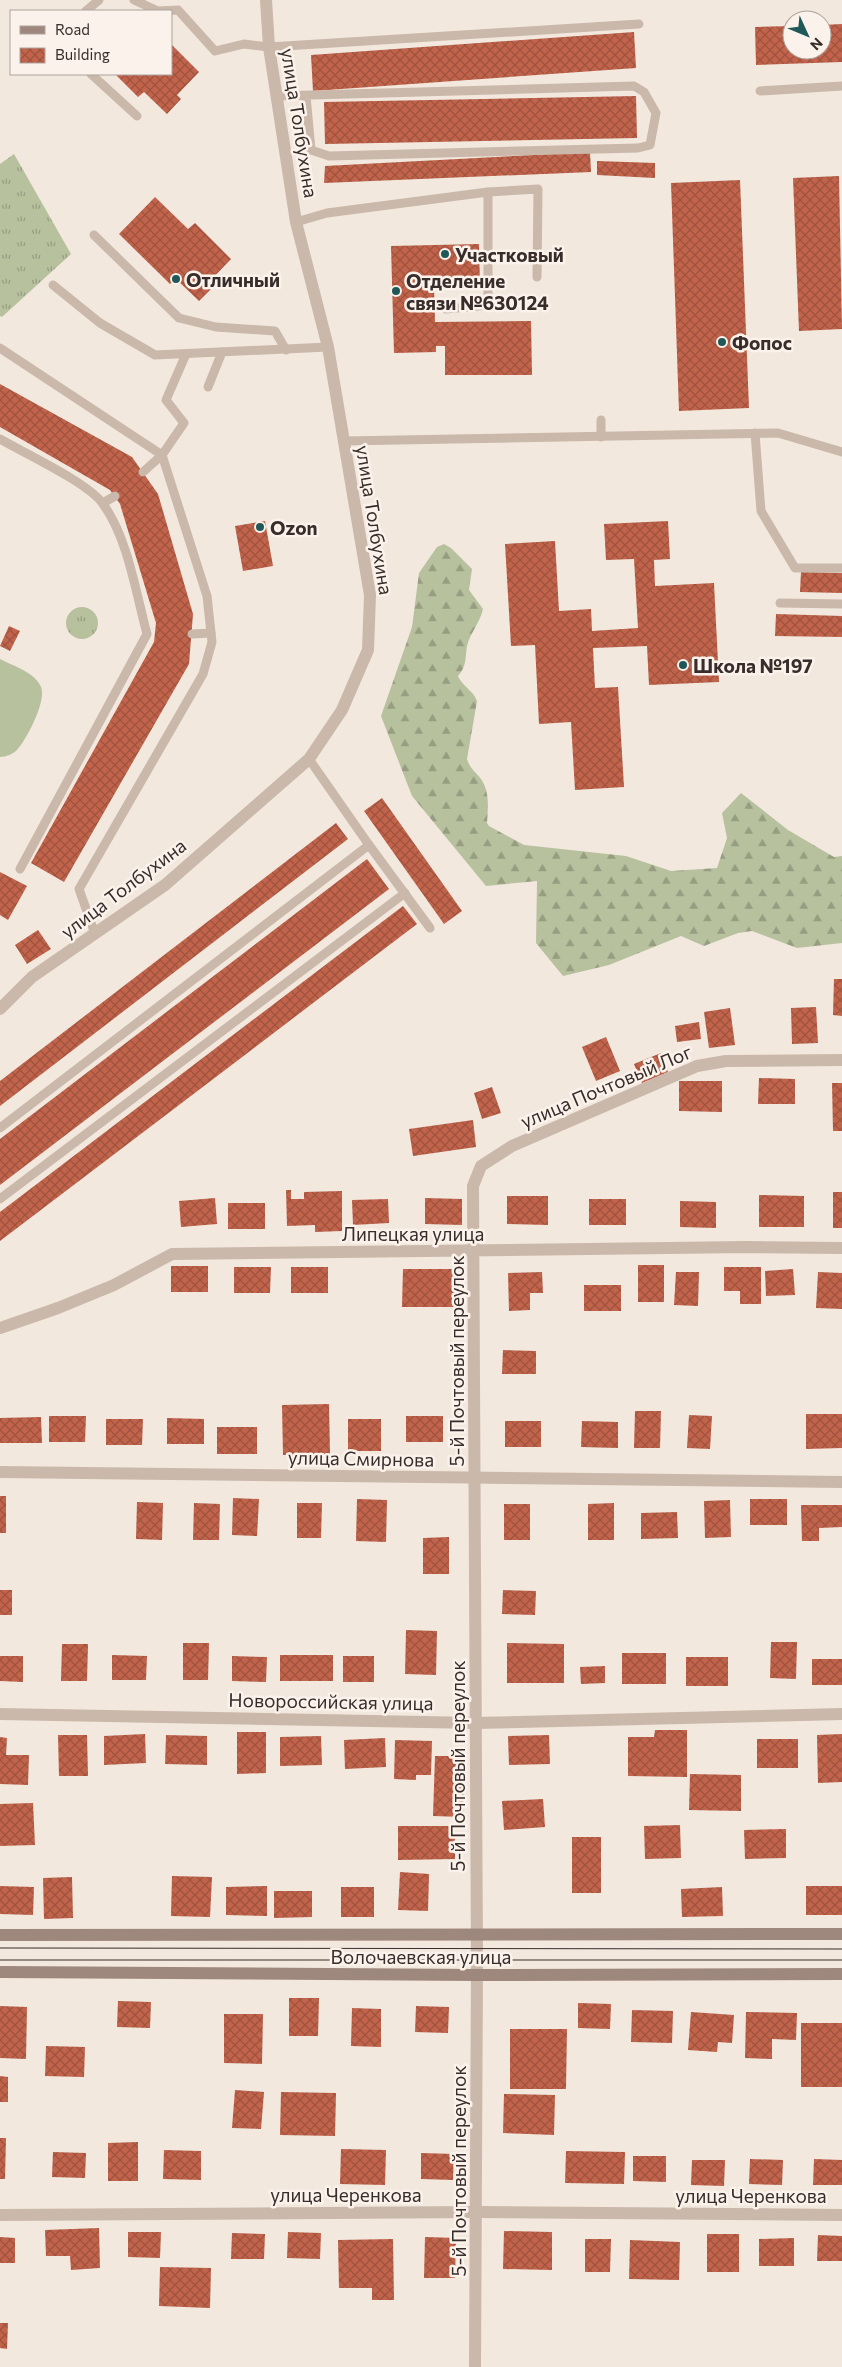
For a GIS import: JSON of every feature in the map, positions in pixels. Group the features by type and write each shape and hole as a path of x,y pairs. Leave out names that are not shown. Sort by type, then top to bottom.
{"main road":[{"name":"Волочаевская улица","path":"0,1935 842,1934"},
{"name":"Волочаевская улица","path":"0,1972 477,1975 842,1974"}],"street":[{"name":"улица Толбухина","path":"0,1009 32,978 166,885 310,759 342,710 368,650 370,595 328,347 296,222 269,47 266,0"},
{"name":"улица Почтовый Лог","path":"481,1166 512,1146 697,1066 726,1061 842,1060"},
{"name":"5-й Почтовый переулок","path":"475,2367 477,1935 474,1186 481,1166"},
{"name":"Липецкая улица","path":"0,1328 58,1308 114,1285 172,1254 474,1252 746,1247 842,1248"},
{"name":"улица Смирнова","path":"0,1472 842,1482"},
{"name":"Новороссийская улица","path":"0,1714 475,1723 842,1714"},
{"name":"улица Черенкова","path":"0,2215 477,2212 842,2215"}],"lane":[{"path":"87,10 99,0"},
{"path":"134,0 156,10"},
{"path":"172,10 178,10 215,51 244,44 269,47 639,24"},
{"path":"92,75 137,116"},
{"path":"276,96 634,86 644,92 656,113 650,145 638,148 329,156 311,150 306,96"},
{"path":"760,91 842,86"},
{"path":"296,222 327,213 488,192 538,189 537,277"},
{"path":"446,310 488,306 488,192"},
{"path":"94,235 179,318 216,327 275,331 286,350"},
{"path":"53,286 100,323 155,355 328,347"},
{"path":"0,348 162,455 207,596 212,642 203,674 79,889 95,934"},
{"path":"208,387 222,352"},
{"path":"143,472 162,455 184,423 166,400 186,354"},
{"path":"600,420 601,437"},
{"path":"755,433 761,511 795,568 842,568"},
{"path":"343,441 778,433 842,452"},
{"path":"0,438 85,487 103,503 120,536 151,634 20,869"},
{"path":"103,503 115,496"},
{"path":"780,603 842,604"},
{"path":"192,634 211,633"},
{"path":"310,759 369,845 430,928"},
{"path":"0,1128 369,845"},
{"path":"0,1199 405,893"}],"green space":[{"path":"14,154 71,254 2,317 0,316 0,164"},
{"path":"444,544 451,548 472,569 469,590 483,609 480,619 468,641 464,665 458,676 477,701 467,759 486,789 488,800 487,823 489,826 524,845 626,856 671,871 717,868 727,838 722,813 741,793 788,830 834,857 842,856 842,943 797,948 752,931 738,933 704,946 681,936 609,965 563,976 536,943 537,881 486,886 412,796 381,716 412,627 419,573 437,547"},
{"path":"82,607 88,608 93,612 97,617 97,629 93,634 88,638 82,639 76,638 71,634 67,629 66,623 67,617 71,612 76,608"},
{"path":"0,659 34,677 41,687 42,693 39,710 31,729 21,745 14,753 0,757"}],"building":[{"path":"832,24 842,24 842,62 756,65 755,27 782,26 782,60 832,60"},
{"path":"634,32 636,68 313,91 311,55"},
{"path":"172,45 199,72 177,95 181,99 167,114 144,92 138,97 116,75 172,75"},
{"path":"636,96 637,138 325,144 324,102"},
{"path":"590,152 591,172 324,183 325,166"},
{"path":"597,161 655,163 655,178 597,175"},
{"path":"839,176 842,329 799,331 793,178"},
{"path":"740,180 749,408 679,411 671,183"},
{"path":"155,197 188,229 195,223 231,259 209,282 214,286 199,301 176,279 170,284 119,234"},
{"path":"479,244 480,286 434,287 435,322 531,321 532,375 445,375 445,346 436,346 436,352 394,353 391,246"},
{"path":"0,384 132,457 158,494 193,614 189,664 64,882 31,863 154,642 156,623 120,504 110,490 0,427"},
{"path":"265,521 273,566 243,571 235,526"},
{"name":"Школа №197","path":"668,521 670,559 654,560 655,586 714,583 719,682 649,685 647,646 593,648 595,688 618,687 624,787 575,790 571,722 539,724 535,645 511,646 505,544 555,541 559,611 591,609 592,631 638,628 634,559 606,560 604,524"},
{"path":"801,572 842,573 842,593 800,592"},
{"path":"776,614 842,616 842,637 775,636"},
{"path":"9,626 20,631 10,651 0,646"},
{"path":"382,798 462,911 444,924 364,811"},
{"path":"336,823 348,839 0,1106 0,1081"},
{"path":"367,859 389,889 0,1185 0,1139"},
{"path":"0,872 27,886 8,920 0,915"},
{"path":"403,906 417,924 0,1241 0,1212"},
{"path":"38,930 51,949 27,964 15,945"},
{"path":"834,979 842,979 842,1016 833,1015"},
{"path":"816,1007 818,1043 792,1044 791,1008"},
{"path":"730,1008 735,1045 709,1048 704,1012"},
{"path":"699,1022 701,1039 677,1042 675,1026"},
{"path":"606,1037 620,1071 596,1081 582,1047"},
{"path":"661,1053 668,1072 642,1083 634,1064"},
{"path":"759,1078 795,1079 795,1104 758,1104"},
{"path":"679,1081 722,1081 722,1112 679,1111"},
{"path":"832,1083 842,1083 842,1131 833,1131"},
{"path":"492,1087 501,1113 482,1119 474,1093"},
{"path":"473,1120 476,1147 413,1156 409,1129"},
{"path":"286,1190 291,1190 291,1199 304,1199 304,1192 342,1191 342,1231 315,1232 315,1225 287,1226"},
{"path":"833,1192 842,1192 842,1228 833,1228"},
{"path":"759,1195 804,1196 804,1227 759,1227"},
{"path":"507,1196 548,1196 548,1225 507,1224"},
{"path":"215,1198 217,1224 181,1227 179,1201"},
{"path":"425,1198 462,1199 462,1225 425,1224"},
{"path":"388,1199 389,1223 353,1225 352,1200"},
{"path":"589,1199 626,1199 626,1225 589,1225"},
{"path":"680,1201 716,1202 716,1228 680,1227"},
{"path":"228,1203 265,1203 265,1229 228,1229"},
{"path":"638,1265 664,1265 664,1302 638,1302"},
{"path":"171,1266 208,1266 208,1292 171,1292"},
{"path":"234,1267 271,1267 270,1293 234,1293"},
{"path":"291,1267 328,1267 328,1293 291,1293"},
{"path":"724,1267 761,1267 761,1304 740,1304 740,1291 724,1291"},
{"path":"403,1269 457,1269 456,1307 402,1307"},
{"path":"793,1269 795,1295 766,1296 765,1271"},
{"path":"542,1272 543,1293 530,1293 530,1310 509,1311 508,1273"},
{"path":"676,1272 699,1272 698,1306 674,1305"},
{"path":"818,1272 842,1273 842,1309 816,1308"},
{"path":"584,1285 621,1285 621,1311 584,1311"},
{"path":"503,1350 536,1351 536,1374 502,1374"},
{"path":"329,1404 330,1454 283,1455 282,1405"},
{"path":"635,1411 661,1411 660,1448 634,1448"},
{"path":"806,1414 842,1414 842,1448 806,1449"},
{"path":"689,1415 712,1416 710,1449 687,1448"},
{"path":"49,1416 86,1416 85,1442 49,1442"},
{"path":"406,1416 443,1416 443,1442 406,1442"},
{"path":"41,1417 42,1443 0,1443 0,1418"},
{"path":"167,1418 204,1419 204,1444 167,1444"},
{"path":"106,1419 143,1419 142,1445 106,1445"},
{"path":"348,1419 381,1419 381,1451 348,1451"},
{"path":"505,1421 541,1421 541,1447 505,1447"},
{"path":"582,1421 618,1422 618,1448 581,1447"},
{"path":"217,1427 257,1427 257,1454 217,1454"},
{"path":"0,1496 6,1496 6,1533 0,1533"},
{"path":"233,1498 259,1499 257,1536 232,1535"},
{"path":"357,1499 387,1500 386,1542 356,1541"},
{"path":"750,1499 787,1499 787,1525 750,1525"},
{"path":"730,1500 731,1537 705,1538 704,1501"},
{"path":"137,1502 163,1503 162,1540 136,1539"},
{"path":"194,1503 220,1504 219,1540 193,1540"},
{"path":"297,1503 322,1503 321,1538 297,1538"},
{"path":"614,1503 614,1540 588,1540 588,1504"},
{"path":"504,1504 530,1504 530,1540 504,1540"},
{"path":"801,1505 842,1505 842,1527 819,1528 819,1541 802,1541"},
{"path":"677,1512 678,1538 641,1539 641,1513"},
{"path":"449,1537 449,1574 423,1574 423,1538"},
{"path":"0,1590 12,1590 12,1615 0,1615"},
{"path":"503,1590 536,1591 535,1615 502,1614"},
{"path":"406,1630 437,1631 436,1675 405,1674"},
{"path":"771,1642 797,1642 796,1679 770,1678"},
{"path":"183,1643 209,1643 208,1680 183,1680"},
{"path":"507,1643 564,1644 564,1683 507,1683"},
{"path":"62,1644 88,1644 87,1681 61,1681"},
{"path":"622,1653 666,1653 666,1684 622,1684"},
{"path":"112,1655 147,1656 146,1680 112,1680"},
{"path":"280,1655 333,1655 333,1681 280,1681"},
{"path":"0,1656 23,1656 23,1682 0,1681"},
{"path":"232,1656 267,1657 266,1682 232,1681"},
{"path":"343,1656 374,1656 374,1682 343,1682"},
{"path":"686,1657 728,1657 728,1686 686,1686"},
{"path":"812,1659 842,1659 842,1685 812,1685"},
{"path":"605,1666 605,1683 581,1684 580,1667"},
{"path":"655,1730 687,1730 687,1777 628,1776 628,1737 654,1737"},
{"path":"237,1732 266,1732 266,1773 237,1774"},
{"path":"145,1734 146,1763 104,1765 104,1736"},
{"path":"842,1734 842,1782 818,1783 817,1735"},
{"path":"58,1735 87,1735 88,1776 59,1776"},
{"path":"166,1735 207,1736 207,1765 165,1764"},
{"path":"549,1735 550,1764 509,1765 508,1736"},
{"path":"321,1736 322,1765 280,1766 280,1737"},
{"path":"0,1737 7,1738 6,1755 29,1755 28,1785 0,1784"},
{"path":"385,1738 386,1767 345,1769 344,1740"},
{"path":"757,1739 798,1739 798,1768 757,1768"},
{"path":"395,1740 432,1741 431,1775 416,1775 416,1780 394,1779"},
{"path":"435,1756 465,1756 463,1817 433,1816"},
{"path":"690,1774 741,1775 741,1811 689,1810"},
{"path":"543,1799 545,1827 504,1830 502,1801"},
{"path":"33,1803 35,1845 0,1846 0,1804"},
{"path":"680,1825 681,1858 645,1859 644,1826"},
{"path":"398,1826 455,1826 455,1859 398,1860"},
{"path":"786,1829 786,1858 745,1859 744,1830"},
{"path":"572,1837 601,1837 601,1893 572,1893"},
{"path":"400,1872 429,1874 428,1911 398,1910"},
{"path":"172,1876 212,1877 210,1917 171,1916"},
{"path":"72,1877 73,1918 44,1919 43,1878"},
{"path":"0,1886 34,1887 33,1915 0,1914"},
{"path":"267,1886 267,1916 226,1915 226,1887"},
{"path":"806,1886 842,1886 842,1915 806,1915"},
{"path":"341,1887 374,1887 374,1917 341,1917"},
{"path":"722,1887 723,1916 682,1917 681,1889"},
{"path":"274,1891 312,1891 312,1917 274,1918"},
{"path":"289,1998 319,1998 318,2036 289,2036"},
{"path":"118,2001 151,2002 150,2028 117,2027"},
{"path":"578,2003 611,2004 610,2029 578,2028"},
{"path":"0,2006 27,2007 26,2059 0,2058"},
{"path":"416,2006 449,2007 448,2033 415,2032"},
{"path":"352,2008 381,2009 381,2047 351,2046"},
{"path":"632,2010 673,2011 672,2043 631,2042"},
{"path":"691,2012 734,2015 732,2043 718,2042 717,2052 688,2050"},
{"path":"746,2012 797,2013 796,2040 772,2039 772,2059 745,2058"},
{"path":"224,2014 263,2014 262,2064 224,2063"},
{"path":"801,2023 842,2023 842,2087 801,2087"},
{"path":"510,2029 567,2029 566,2089 510,2089"},
{"path":"46,2046 85,2047 84,2077 45,2076"},
{"path":"0,2076 8,2077 8,2102 0,2102"},
{"path":"235,2090 264,2092 261,2129 232,2128"},
{"path":"281,2092 336,2093 335,2136 280,2135"},
{"path":"504,2094 555,2095 554,2135 503,2133"},
{"path":"0,2138 6,2138 5,2179 0,2179"},
{"path":"138,2142 138,2181 108,2181 108,2143"},
{"path":"341,2149 386,2150 385,2185 340,2184"},
{"path":"164,2150 201,2151 201,2180 163,2179"},
{"path":"566,2151 625,2152 624,2184 565,2183"},
{"path":"53,2152 86,2153 85,2178 52,2177"},
{"path":"421,2153 454,2154 453,2180 421,2179"},
{"path":"633,2156 666,2156 666,2182 633,2181"},
{"path":"750,2159 783,2160 782,2185 749,2184"},
{"path":"814,2159 842,2160 842,2185 813,2185"},
{"path":"692,2160 725,2160 724,2186 691,2185"},
{"path":"99,2228 100,2268 71,2270 70,2256 46,2256 45,2230"},
{"path":"504,2231 552,2232 552,2270 503,2269"},
{"path":"128,2232 161,2232 160,2258 128,2257"},
{"path":"288,2232 321,2233 320,2259 287,2258"},
{"path":"232,2233 265,2234 264,2259 231,2259"},
{"path":"707,2234 739,2234 739,2272 707,2272"},
{"path":"818,2235 842,2236 842,2261 817,2261"},
{"path":"0,2237 15,2238 15,2263 0,2263"},
{"path":"425,2237 456,2238 455,2278 424,2278"},
{"path":"794,2238 794,2266 759,2266 759,2239"},
{"path":"393,2239 394,2300 372,2300 372,2288 339,2288 338,2240"},
{"path":"585,2239 611,2239 610,2272 585,2272"},
{"path":"630,2240 680,2242 679,2280 629,2279"},
{"path":"160,2267 211,2268 210,2308 159,2306"},
{"path":"0,2323 8,2323 7,2349 0,2348"}],"tram line":[{"path":"0,1948 842,1949"},
{"path":"0,1960 842,1960"}],"place":[{"name":"Участковый","path":"445,254"},
{"name":"Отличный","path":"176,279"},
{"name":"Отделение связи №630124","path":"396,291"},
{"name":"Фопос","path":"722,342"},
{"name":"Ozon","path":"260,527"},
{"name":"Школа №197","path":"683,665"}]}
